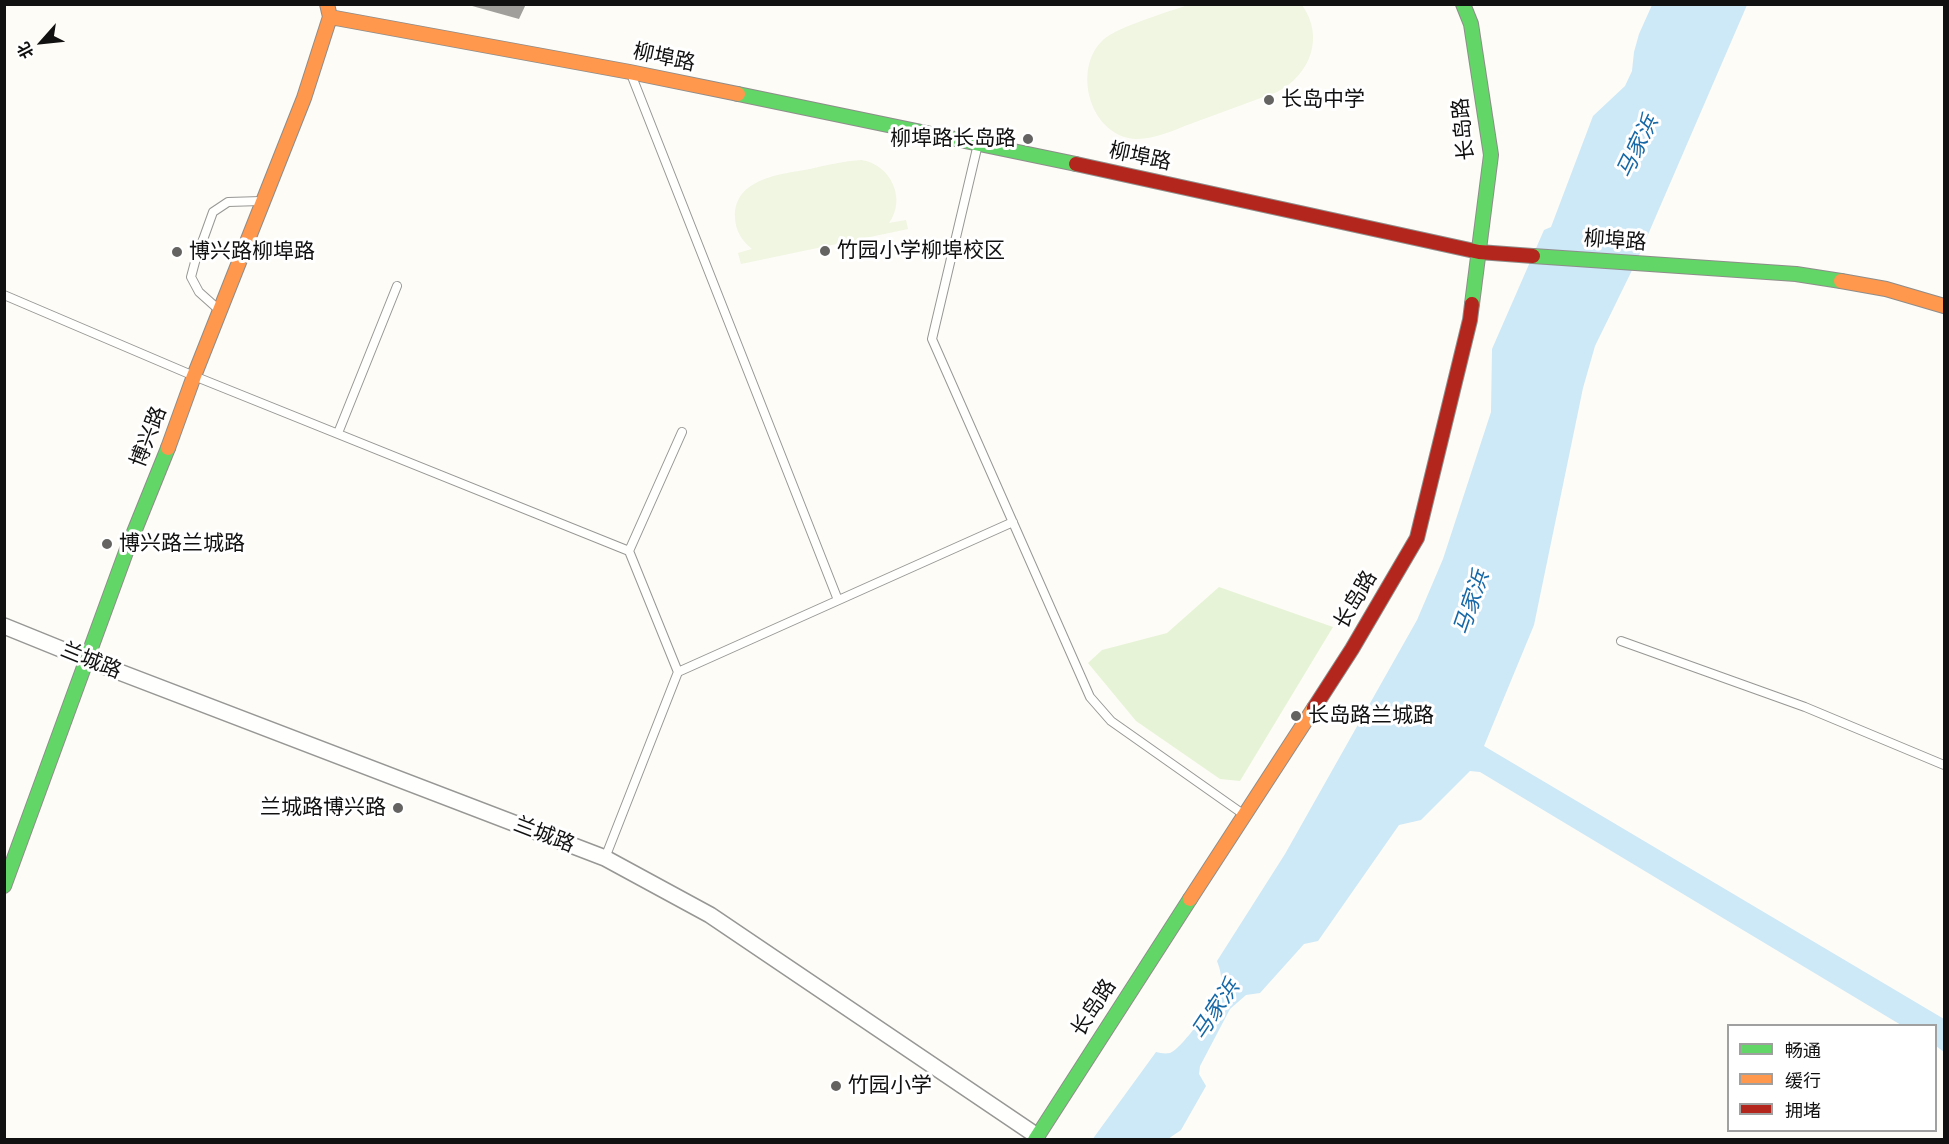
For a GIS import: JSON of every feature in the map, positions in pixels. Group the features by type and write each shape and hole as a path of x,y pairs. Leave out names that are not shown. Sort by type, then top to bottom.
{"street":[{"name":"长岛路","path":"1036,1138 1352,650 1417,538 1470,320 1491,155 1471,24 1463,4"},
{"name":"柳埠路","path":"328,11 1029,154 1479,252 1796,274 1886,289 1944,306"},
{"name":"博兴路","path":"4,886 126,552 304,98 328,11"},
{"name":"兰城路","path":"4,626 604,858 710,915 1036,1138"}],"lane":[{"path":"630,72 838,600"},
{"path":"978,144 932,339 1090,697 1110,721 1245,815"},
{"path":"220,310 199,292 191,277 213,212 228,202 263,201"},
{"path":"338,433 397,286"},
{"path":"4,295 194,376 629,551 678,672 604,858"},
{"path":"629,551 682,432"},
{"path":"678,672 1013,522"},
{"path":"1621,641 1806,707 1944,765"}],"green space":[{"path":"1188,5 1302,5 1309,17 1313,42 1305,65 1298,76 1277,92 1157,136 1137,139 1121,136 1108,127 1098,115 1091,100 1088,68 1093,53 1103,40 1119,30"},
{"path":"861,160 880,168 887,175 896,193 894,213 889,223 906,220 908,229 741,264 738,253 752,249 740,235 735,217 737,204 742,194 751,186 774,176"},
{"path":"1219,587 1333,627 1240,781 1220,779 1136,721 1088,663 1102,650 1167,633"}],"water":[{"name":"马家浜","path":"1652,5 1747,5 1637,260 1595,346 1583,388 1534,625 1484,746 1944,1019 1944,1052 1937,1047 1937,1024 1899,1024 1480,772 1470,771 1421,820 1399,825 1318,941 1304,944 1260,993 1246,995 1230,1009 1200,1066 1199,1074 1206,1086 1181,1130 1168,1139 1092,1140 1156,1052 1170,1053 1176,1049 1191,1033 1214,1000 1221,985 1217,961 1285,854 1417,620 1443,559 1491,412 1492,349 1544,230 1551,227 1593,116 1625,86 1632,71 1639,34"}],"building":[{"path":"465,4 526,4 519,19"}],"traffic: fast":[{"path":"1463,4 1471,24 1491,155 1472,304"},
{"path":"738,94 1076,164"},
{"path":"1533,256 1796,274 1841,281"},
{"path":"4,886 126,552 168,448"},
{"path":"1035,1140 1190,899"}],"traffic: slow":[{"path":"168,448 194,376 304,98 330,17 327,4"},
{"path":"330,17 738,94"},
{"path":"1841,281 1886,289 1944,306"},
{"path":"1190,899 1314,708"}],"traffic: jam":[{"path":"1076,164 1479,252 1533,256"},
{"path":"1314,708 1352,649 1417,538 1472,304"}],"place":[{"name":"长岛中学","path":"1269,100"},
{"name":"柳埠路长岛路","path":"1028,139"},
{"name":"竹园小学柳埠校区","path":"825,251"},
{"name":"博兴路柳埠路","path":"177,252"},
{"name":"博兴路兰城路","path":"107,544"},
{"name":"长岛路兰城路","path":"1296,716"},
{"name":"兰城路博兴路","path":"398,808"},
{"name":"竹园小学","path":"836,1086"}]}
